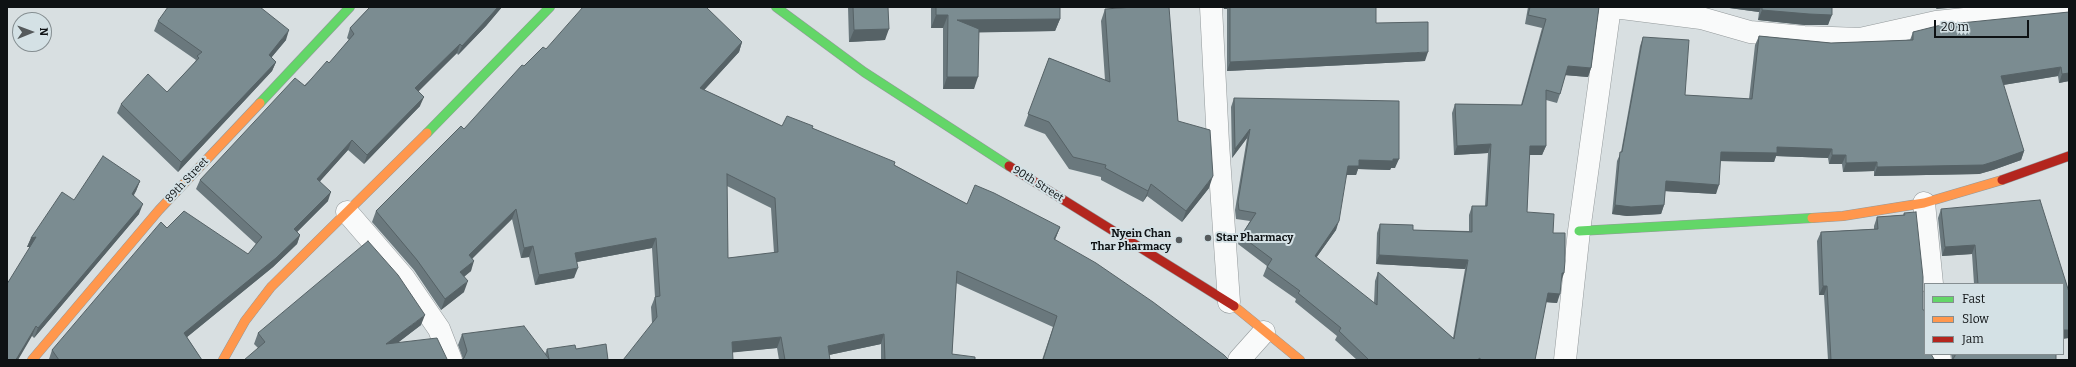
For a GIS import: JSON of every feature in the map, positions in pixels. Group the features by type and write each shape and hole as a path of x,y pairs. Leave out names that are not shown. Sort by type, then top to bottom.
{"street":[{"name":"89th Street","path":"32,360 159,210 350,7"},
{"path":"223,360 245,321 271,287 391,169 550,7"},
{"name":"90th Street","path":"776,7 864,72 986,152 1229,302 1300,360"},
{"path":"1211,7 1218,142 1229,302"},
{"path":"1565,360 1579,231 1610,7"},
{"path":"1614,7 1702,18 1750,32 1804,37 1860,39 1936,22 2069,8"},
{"path":"1579,231 1843,216 1924,203 1997,182 2069,156"},
{"path":"1924,203 1932,283"},
{"path":"346,212 404,278 439,329 451,360"},
{"path":"1240,360 1264,332"}],"building":[{"path":"168,7 260,7 289,30 269,55 276,62 181,162 121,104 148,74 167,92 199,58 197,56 202,52 158,21"},
{"path":"370,7 498,7 462,46 460,44 415,88 424,97 367,155 352,140 317,179 331,192 294,229 300,235 276,258 184,333 202,360 59,360 52,350 161,222 167,228 184,211 248,254 262,237 200,180 295,78 305,86 327,61 329,63 354,34 350,28"},
{"path":"583,7 706,7 742,42 700,88 782,126 787,116 813,126 812,128 895,162 894,165 967,204 975,185 994,193 1060,227 1054,239 1096,263 1153,302 1229,360 1043,360 1057,316 957,271 952,354 975,357 975,360 885,360 884,334 828,346 830,360 785,360 781,337 732,342 733,360 623,360 657,317 655,297 660,296 656,238 575,253 578,268 539,275 533,246 524,248 516,209 469,255 474,261 460,272 468,281 445,299 417,260 376,211 461,126 464,129 522,65 524,66 543,47 546,49","holes":["727,174 775,198 778,252 728,258"]},
{"path":"853,7 888,7 889,29 854,30"},
{"path":"936,7 1060,7 1060,19 957,20 979,29 978,77 947,77 948,15 936,15"},
{"path":"1169,7 1178,121 1210,130 1213,176 1186,211 1151,184 1148,191 1105,168 1106,165 1073,157 1049,122 1028,114 1049,58 1110,82 1105,9"},
{"path":"1230,7 1376,7 1376,23 1428,22 1428,52 1230,62"},
{"path":"1530,7 1599,7 1591,68 1568,66 1560,94 1546,90 1546,146 1530,146 1527,212 1554,214 1553,233 1565,233 1565,261 1560,294 1548,293 1535,360 1480,360 1480,358 1477,360 1369,360 1339,331 1341,328 1298,293 1300,291 1267,267 1272,259 1241,236 1256,213 1239,210 1238,202 1250,129 1235,149 1234,98 1399,101 1399,159 1393,159 1393,161 1359,160 1359,166 1348,166 1339,221 1315,256 1377,305 1378,272 1454,339 1468,260 1379,255 1380,224 1413,225 1413,230 1472,232 1472,206 1487,206 1491,144 1457,146 1455,104 1522,105 1546,19 1528,15"},
{"path":"1762,7 1832,7 1832,15 1762,10"},
{"path":"2069,12 2069,73 2062,74 2061,67 2001,76 2024,151 1983,165 1877,167 1877,162 1846,163 1846,155 1832,155 1832,149 1777,147 1777,153 1721,152 1719,185 1666,181 1664,205 1631,207 1615,205 1620,152 1622,152 1643,37 1689,40 1685,95 1752,99 1759,36 1831,43 1913,40 1913,32 1941,25"},
{"path":"103,156 140,181 132,194 143,204 38,328 36,326 17,358 15,360 7,360 7,284 36,237 31,238 62,192 74,200"},
{"path":"2040,200 2069,292 2069,330 2064,330 2064,283 1978,283 1975,245 1945,247 1941,209"},
{"path":"1916,212 1923,277 1924,355 1932,355 1935,360 1831,360 1827,286 1823,286 1821,232 1878,229 1877,217 1905,215 1904,213"},
{"path":"368,241 398,275 425,315 386,344 437,338 448,360 244,360 265,342 258,333"},
{"path":"524,326 549,359 547,349 575,345 576,349 606,344 608,360 461,360 464,358 467,351 462,334"},
{"path":"2056,355 2056,360 1952,360 1955,356"}],"traffic: fast":[{"path":"260,103 350,7"},
{"path":"427,133 550,7"},
{"path":"776,7 864,72 1009,166"},
{"path":"1579,231 1812,218"}],"traffic: slow":[{"path":"32,360 159,210 260,103"},
{"path":"223,360 245,321 271,287 427,133"},
{"path":"1812,218 1843,216 1924,203 2002,180"},
{"path":"1234,306 1300,360"}],"traffic: jam":[{"path":"2002,180 2069,156"},
{"path":"1009,166 1234,306"}],"place":[{"name":"Star Pharmacy","path":"1208,238"},
{"name":"Nyein Chan Thar Pharmacy","path":"1179,240"}]}
